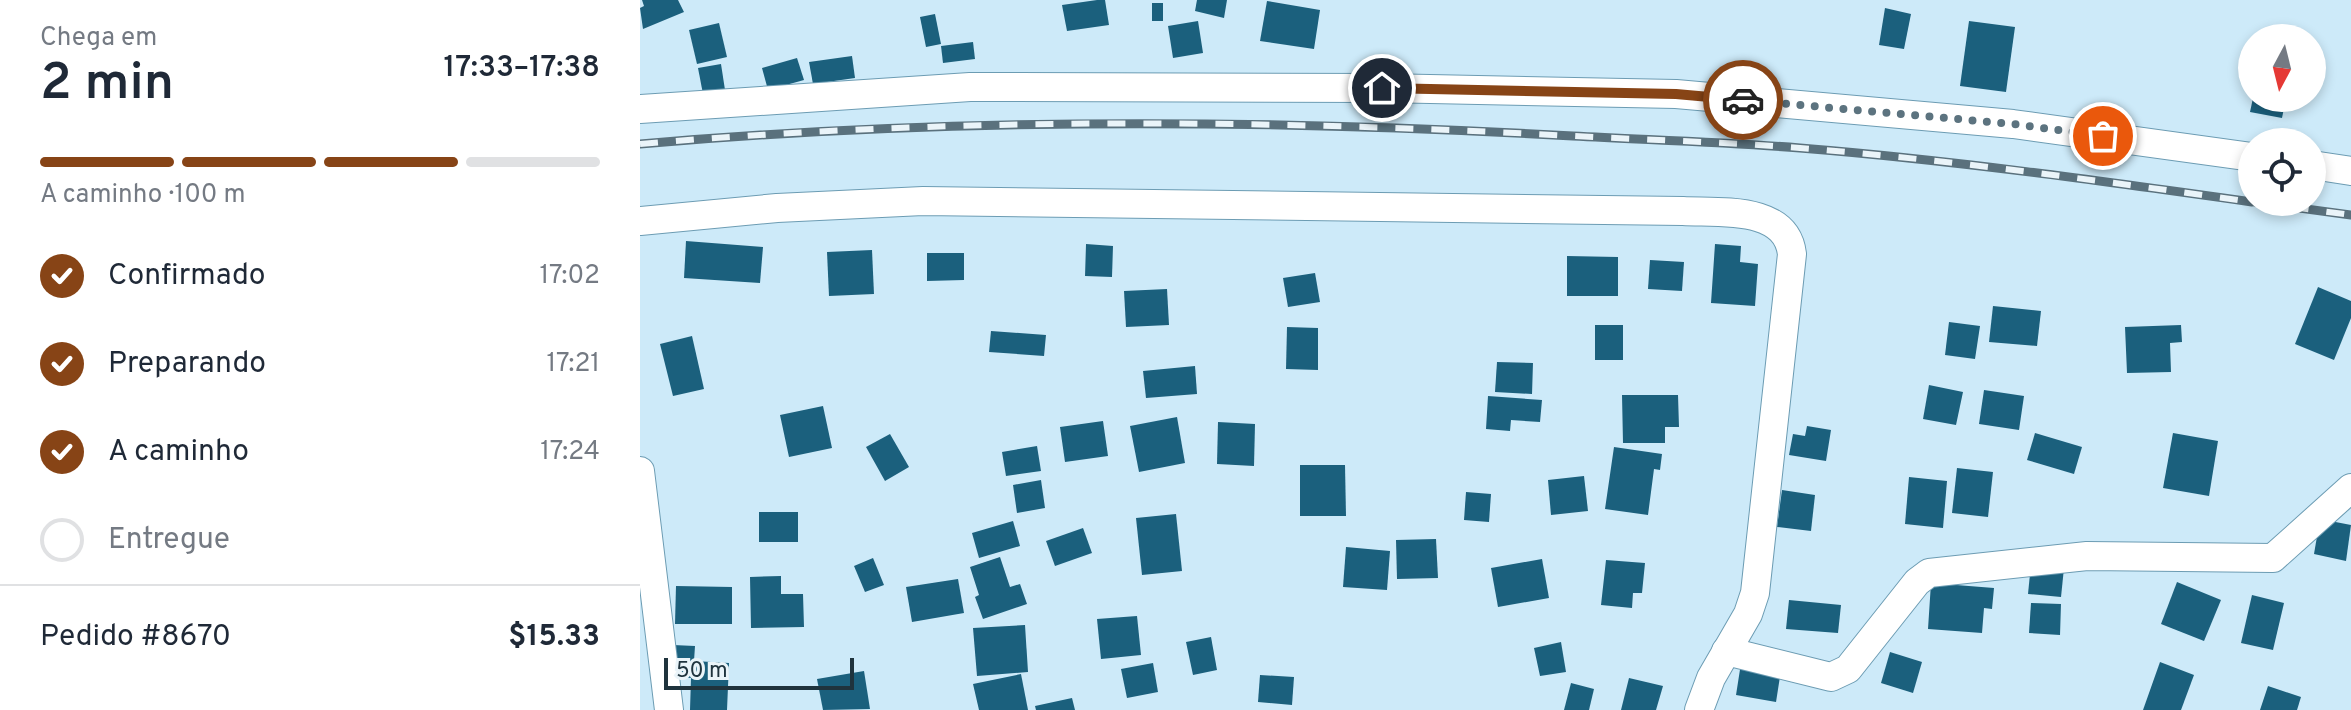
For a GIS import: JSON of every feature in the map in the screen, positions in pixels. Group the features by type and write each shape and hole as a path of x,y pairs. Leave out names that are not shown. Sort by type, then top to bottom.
{"street":[{"path":"640,109 970,87 1382,88 1676,94 2013,124 2238,155"},
{"path":"2326,167 2351,171"},
{"path":"640,221 777,208 923,201 1683,211 1751,215 1771,221 1791,242 1790,274 1755,593 1748,614 1711,678 1699,710"},
{"path":"640,471 669,710"},
{"path":"1726,651 1831,677 1848,669 1917,582 1929,573 2087,556 2273,558 2351,488"}],"building":[{"path":"642,0 678,0 684,12 643,29"},
{"path":"1105,0 1109,25 1067,31 1062,5"},
{"path":"1197,0 1227,0 1224,18 1195,11"},
{"path":"1267,1 1320,10 1314,49 1260,41"},
{"path":"1152,3 1163,3 1163,21 1152,21"},
{"path":"1885,8 1911,14 1904,49 1879,45"},
{"path":"935,14 941,44 926,47 920,17"},
{"path":"1198,21 1203,53 1173,58 1168,26"},
{"path":"1969,21 2015,27 2006,92 1960,86"},
{"path":"719,23 727,57 697,64 689,30"},
{"path":"973,42 975,59 943,63 941,46"},
{"path":"852,56 855,78 813,84 809,62"},
{"path":"797,58 804,80 768,90 762,68"},
{"path":"721,64 725,90 703,94 698,68"},
{"path":"2250,112 2283,112 2282,118"},
{"path":"686,241 763,247 760,283 684,278"},
{"path":"1086,244 1113,246 1112,277 1085,276"},
{"path":"1715,244 1741,246 1740,262 1758,264 1755,306 1711,303"},
{"path":"872,250 874,294 829,296 827,252"},
{"path":"927,253 964,253 964,280 927,281"},
{"path":"1567,256 1618,257 1618,296 1567,296"},
{"path":"1650,260 1684,262 1682,291 1648,289"},
{"path":"1315,273 1320,302 1288,307 1283,278"},
{"path":"2318,287 2351,301 2351,318 2334,360 2295,344"},
{"path":"1167,289 1169,325 1126,327 1124,291"},
{"path":"1993,306 2041,311 2037,346 1989,342"},
{"path":"1949,322 1980,326 1975,359 1945,355"},
{"path":"1595,325 1623,325 1623,360 1595,360"},
{"path":"2181,325 2182,342 2170,343 2171,372 2127,373 2125,327"},
{"path":"1287,327 1318,328 1318,370 1286,369"},
{"path":"991,331 1046,335 1044,356 989,352"},
{"path":"692,336 704,389 673,396 660,344"},
{"path":"1497,362 1533,363 1532,394 1495,392"},
{"path":"1195,366 1197,394 1146,398 1143,371"},
{"path":"1929,385 1963,392 1956,425 1923,419"},
{"path":"1984,390 2024,396 2019,430 1979,424"},
{"path":"1622,395 1678,395 1679,427 1665,427 1665,443 1623,443"},
{"path":"1488,396 1542,400 1540,422 1511,420 1510,431 1486,429"},
{"path":"823,406 832,448 789,457 780,415"},
{"path":"1177,417 1185,463 1139,472 1130,426"},
{"path":"1103,421 1108,456 1065,462 1060,427"},
{"path":"1218,422 1255,424 1254,466 1217,464"},
{"path":"1807,426 1831,430 1826,461 1789,455 1793,434 1805,436"},
{"path":"2035,433 2082,447 2074,474 2027,460"},
{"path":"2173,433 2218,441 2209,496 2163,488"},
{"path":"890,434 909,467 885,481 866,447"},
{"path":"1037,446 1041,471 1006,476 1002,452"},
{"path":"1614,447 1662,454 1660,470 1654,469 1648,515 1605,509"},
{"path":"1300,465 1345,465 1346,516 1300,516"},
{"path":"1957,468 1993,472 1988,517 1952,513"},
{"path":"1584,476 1588,511 1551,515 1548,480"},
{"path":"1909,477 1947,481 1943,528 1905,524"},
{"path":"1041,480 1045,508 1017,513 1013,485"},
{"path":"1782,490 1815,495 1811,531 1777,527"},
{"path":"1466,492 1491,494 1489,522 1464,520"},
{"path":"759,512 798,512 798,542 759,542"},
{"path":"1176,514 1182,571 1142,575 1136,518"},
{"path":"2320,519 2351,525 2346,561 2314,554"},
{"path":"1013,521 1020,546 979,558 972,533"},
{"path":"1083,528 1092,553 1055,566 1046,541"},
{"path":"1436,539 1438,578 1397,579 1396,540"},
{"path":"1346,547 1390,551 1387,590 1343,587"},
{"path":"1000,557 1010,587 1020,584 1027,604 983,619 975,597 979,595 970,567"},
{"path":"873,558 884,585 865,592 854,566"},
{"path":"1542,559 1549,598 1498,607 1491,568"},
{"path":"1606,560 1645,563 1642,593 1633,593 1632,608 1601,605"},
{"path":"2031,564 2064,568 2061,597 2028,594"},
{"path":"781,576 781,594 803,594 804,627 751,628 750,577"},
{"path":"958,579 964,613 912,622 906,587"},
{"path":"2177,582 2221,600 2204,641 2161,624"},
{"path":"1931,583 1994,588 1992,609 1984,608 1982,633 1928,629"},
{"path":"676,586 732,587 732,624 675,624"},
{"path":"2252,595 2284,603 2273,650 2241,643"},
{"path":"1789,600 1841,605 1838,633 1786,629"},
{"path":"2031,603 2061,604 2060,635 2029,633"},
{"path":"1137,616 1141,655 1101,659 1097,619"},
{"path":"1025,625 1028,672 977,676 973,628"},
{"path":"1211,637 1217,670 1193,675 1186,642"},
{"path":"1561,642 1566,672 1540,676 1534,648"},
{"path":"673,645 695,646 694,661 729,663 727,710 690,710 691,678 671,677"},
{"path":"1890,652 1922,662 1913,693 1881,683"},
{"path":"2160,662 2194,675 2181,710 2143,710"},
{"path":"1153,663 1158,692 1127,698 1121,669"},
{"path":"1741,663 1781,670 1776,702 1736,695"},
{"path":"864,671 870,709 823,710 817,679"},
{"path":"1021,674 1028,710 979,710 973,684"},
{"path":"1260,675 1294,677 1292,705 1258,702"},
{"path":"1629,678 1663,686 1656,710 1621,710"},
{"path":"1571,683 1594,689 1589,710 1564,710"},
{"path":"2268,686 2301,697 2297,710 2260,710"},
{"path":"1072,698 1075,710 1036,710 1035,706"}],"railway":[{"path":"640,144 757,135 990,125 1223,124 1456,130 1744,144 1857,153 2238,200"},
{"path":"2326,212 2351,215"}],"way so far":[{"path":"1743,100 2013,124 2103,136"}],"route":[{"path":"1382,88 1676,94 1743,100"}]}
